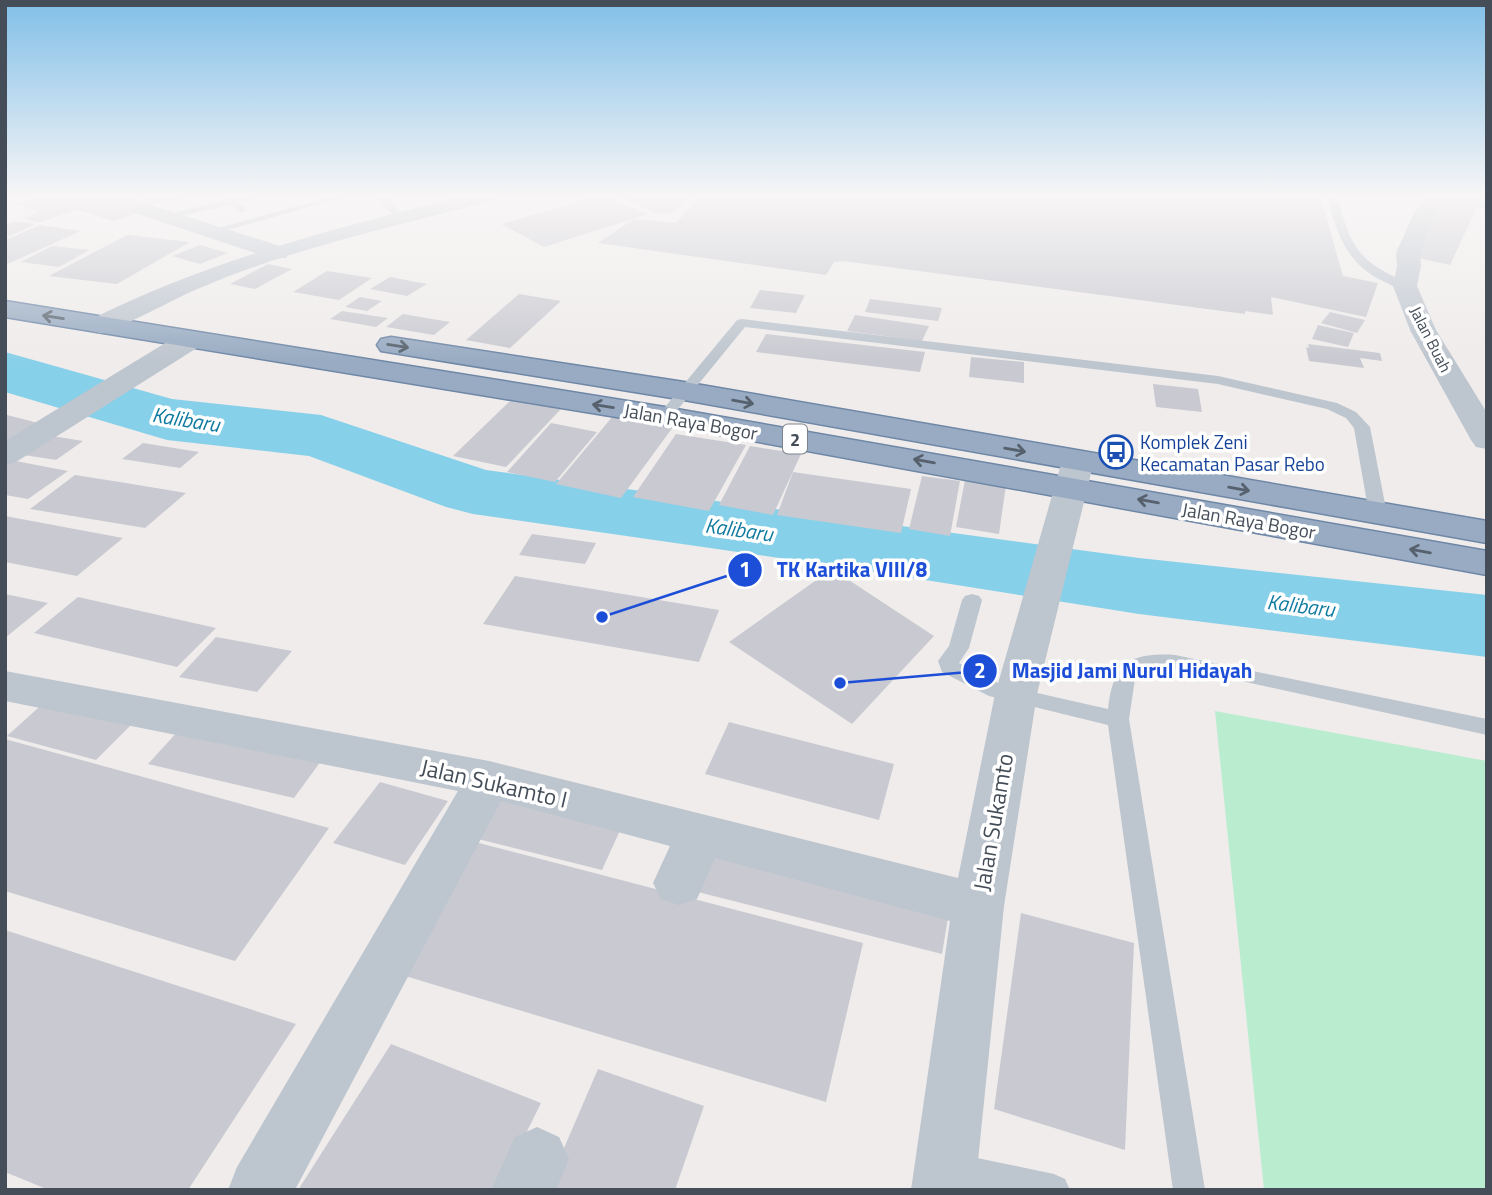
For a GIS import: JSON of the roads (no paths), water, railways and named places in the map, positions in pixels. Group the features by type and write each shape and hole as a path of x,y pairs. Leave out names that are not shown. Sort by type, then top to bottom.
{"highway":[{"path":"5,286 58,293"},
{"name":"Jalan Raya Bogor","path":"136,305 1074,474 1487,563"},
{"name":"Jalan Raya Bogor","path":"5,309 99,312 190,340 675,403"},
{"name":"Jalan Raya Bogor","path":"1074,474 1378,514 1487,532"}],"street":[{"path":"271,251 278,253"},
{"path":"99,312 136,305 286,251"},
{"name":"Jalan Buah","path":"1409,251 1405,286 1423,330 1487,440"},
{"path":"5,455 190,340"},
{"name":"Jalan Sukamto","path":"944,1179 978,906 1016,694 1074,474"},
{"name":"Jalan Sukamto I","path":"5,686 489,779 978,906"},
{"path":"260,1190 489,779"},
{"path":"679,883 700,834"}],"lane":[{"path":"1354,251 1360,262 1369,269 1405,286"},
{"path":"675,403 742,323 1218,380 1297,396 1332,406 1351,415 1362,428 1378,514"},
{"path":"972,600 959,648 948,661 949,667 997,691 1118,719"},
{"path":"1189,1190 1118,719 1126,675 1136,666 1154,662 1191,663 1487,727"},
{"path":"944,1179 1054,1190"}],"waterway":[{"name":"Kalibaru","path":"5,371 167,419 321,436 473,491 1139,586 1487,626"}],"place":[{"name":"Komplek Zeni Kecamatan Pasar Rebo","path":"1116,452"},
{"name":"TK Kartika VIII/8","path":"602,617"},
{"name":"Masjid Jami Nurul Hidayah","path":"840,683"}]}
